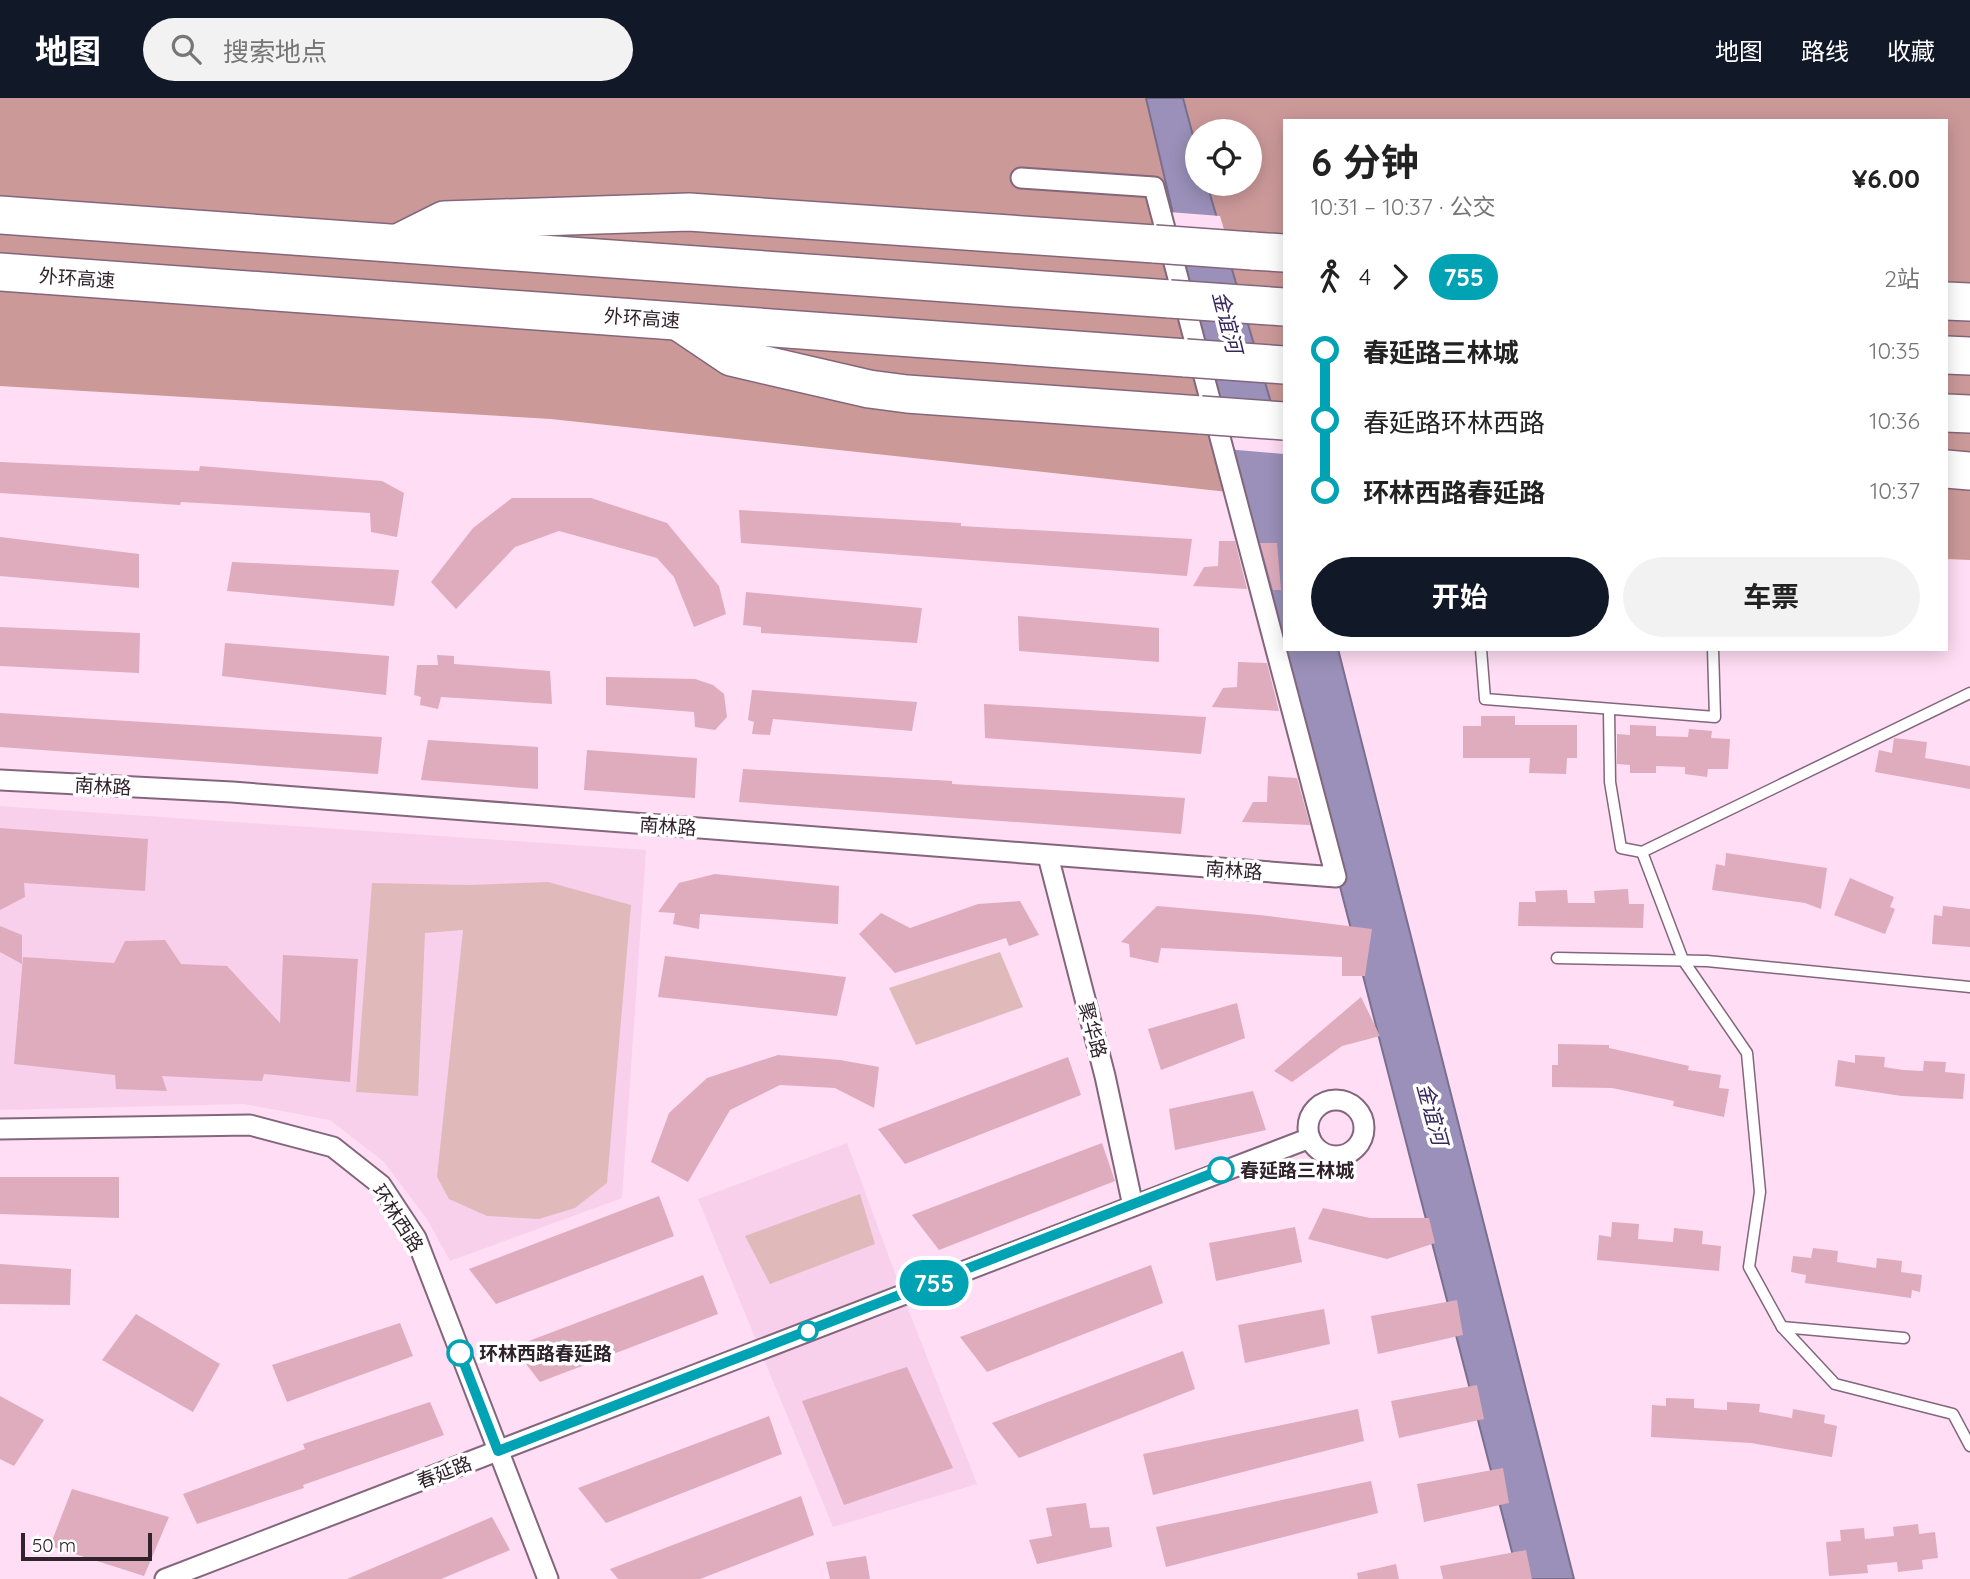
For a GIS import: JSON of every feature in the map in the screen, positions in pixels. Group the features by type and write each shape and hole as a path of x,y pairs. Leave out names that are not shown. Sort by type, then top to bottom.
{"highway":[{"path":"397,243 444,220 689,212 1268,252"},
{"path":"0,215 1283,307"},
{"name":"外环高速","path":"0,272 1283,365"},
{"path":"1948,301 1970,302"},
{"path":"678,321 731,357 869,389 1283,421"},
{"path":"1948,355 1970,356"},
{"path":"1948,412 1970,414"},
{"path":"1948,469 1970,471"}],"street":[{"name":"南林路","path":"0,780 232,792 1336,877 1154,187 1021,178"},
{"name":"聚华路","path":"1048,856 1105,1076 1133,1206"},
{"name":"环林西路","path":"0,1129 250,1125 333,1147 381,1185 416,1238 548,1579"},
{"name":"春延路","path":"165,1579 1310,1138"}],"lane":[{"path":"1481,651 1485,699 1715,718 1713,651"},
{"path":"1609,710 1610,782 1621,848 1642,852 1966,693 1970,694"},
{"path":"1642,852 1683,960 1747,1053 1760,1192 1749,1267 1782,1326 1835,1384 1953,1414 1970,1446"},
{"path":"1557,958 1720,962 1970,986"},
{"path":"1782,1326 1904,1338"}],"shaded area":[{"path":"0,98 1970,98 1970,560 1948,559 1948,119 1283,119 1283,498 551,419 0,386"},
{"path":"0,806 646,850 622,1198 450,1261 427,1219 384,1162 330,1120 244,1104 0,1110"},
{"path":"548,882 631,905 607,1183 575,1208 539,1219 487,1216 449,1199 437,1177 463,930 425,933 418,1096 356,1092 372,883 469,885"},
{"path":"1000,952 1023,1007 916,1045 889,988"},
{"path":"847,1143 977,1484 833,1527 698,1199"},
{"path":"860,1194 875,1244 770,1284 745,1236"}],"water":[{"name":"金谊河","path":"1146,98 1183,98 1189,119 1185,119 1185,196 1211,196 1283,444 1283,651 1339,651 1574,1579 1519,1579 1238,492"}],"pier":[{"path":"1169,212 1220,216 1233,260 1180,256"},
{"path":"1215,405 1283,434 1283,454 1225,449"}],"building":[{"path":"0,462 199,471 200,466 382,481 404,493 397,537 371,532 370,513 181,502 180,505 0,493"},
{"path":"512,498 591,498 667,523 719,586 726,614 694,627 674,577 657,558 559,531 515,547 456,609 431,582 473,528"},
{"path":"739,510 1192,539 1187,576 741,543"},
{"path":"0,537 139,554 139,588 0,576"},
{"path":"1219,541 1235,541 1247,589 1193,586 1204,567 1218,566"},
{"path":"1260,543 1277,543 1281,590 1273,590"},
{"path":"232,562 399,570 394,606 227,591"},
{"path":"746,592 922,608 917,643 761,633 761,627 743,625"},
{"path":"1018,616 1159,628 1159,662 1019,651"},
{"path":"0,627 140,633 139,673 0,666"},
{"path":"225,643 389,656 386,695 222,676"},
{"path":"437,655 454,656 454,664 550,671 552,704 441,697 438,709 420,705 421,697 414,695 417,665 438,665"},
{"path":"1238,662 1267,663 1279,711 1212,707 1223,688 1237,687"},
{"path":"606,677 695,679 713,685 724,694 727,717 715,730 695,727 694,712 606,705"},
{"path":"752,690 917,702 912,731 773,719 770,735 752,734 754,722 748,720"},
{"path":"984,704 1206,717 1201,754 985,738"},
{"path":"0,713 382,737 378,774 0,747"},
{"path":"1481,716 1515,716 1515,725 1577,725 1577,758 1567,758 1566,774 1529,773 1530,758 1463,758 1463,726 1481,726"},
{"path":"1630,725 1656,726 1656,736 1688,737 1689,729 1712,731 1711,738 1730,739 1728,769 1708,769 1707,777 1685,774 1685,767 1656,766 1656,773 1630,773 1630,765 1617,764 1617,734 1630,735"},
{"path":"1894,738 1927,742 1925,758 1970,766 1970,789 1875,772 1879,750 1892,753"},
{"path":"428,740 538,747 538,789 421,780"},
{"path":"587,750 697,758 695,798 584,790"},
{"path":"743,769 1185,798 1181,834 739,802"},
{"path":"1268,776 1297,778 1310,825 1242,822 1253,802 1267,802"},
{"path":"0,828 148,839 145,891 24,883 25,897 0,910"},
{"path":"1726,853 1827,868 1821,909 1805,903 1712,890 1716,864 1725,866"},
{"path":"715,874 839,886 838,924 700,914 699,929 673,924 675,913 658,912 679,883"},
{"path":"1850,878 1894,897 1890,907 1895,909 1885,934 1834,915"},
{"path":"1628,889 1629,904 1644,904 1643,928 1518,926 1519,902 1536,902 1535,891 1567,890 1568,903 1595,903 1594,891"},
{"path":"1020,901 1039,935 1009,946 1006,938 895,973 859,934 881,913 910,928 978,904"},
{"path":"1157,906 1372,929 1365,976 1342,976 1342,957 1161,948 1158,963 1130,957 1129,944 1121,942"},
{"path":"1943,906 1970,909 1970,947 1932,944 1934,915 1942,916"},
{"path":"0,926 22,935 22,964 0,952"},
{"path":"165,940 181,964 227,966 280,1023 283,955 358,959 350,1082 264,1074 262,1081 162,1076 167,1091 116,1089 115,1075 14,1064 23,957 114,963 125,941"},
{"path":"665,956 846,977 837,1016 658,997"},
{"path":"1361,997 1380,1036 1342,1046 1292,1082 1274,1071"},
{"path":"1237,1003 1245,1038 1161,1070 1148,1029"},
{"path":"1558,1044 1609,1045 1609,1048 1689,1066 1688,1070 1721,1075 1719,1088 1729,1089 1724,1117 1673,1106 1674,1101 1612,1088 1552,1087 1552,1065 1558,1065"},
{"path":"778,1055 840,1060 879,1067 874,1108 835,1088 780,1085 730,1110 688,1182 651,1162 669,1113 707,1078"},
{"path":"1855,1055 1885,1057 1884,1067 1903,1070 1923,1071 1924,1061 1946,1062 1945,1072 1965,1074 1963,1099 1902,1096 1835,1086 1838,1060 1855,1063"},
{"path":"1068,1057 1081,1095 905,1164 878,1129"},
{"path":"1253,1091 1266,1130 1175,1150 1169,1109"},
{"path":"1102,1143 1115,1181 939,1250 912,1215"},
{"path":"0,1177 119,1177 119,1218 0,1214"},
{"path":"659,1196 674,1236 496,1304 469,1269"},
{"path":"1323,1208 1370,1218 1429,1218 1435,1243 1387,1259 1308,1239"},
{"path":"1612,1222 1639,1224 1638,1239 1673,1242 1674,1228 1703,1231 1702,1244 1721,1246 1719,1271 1597,1260 1599,1235 1611,1237"},
{"path":"1295,1227 1302,1262 1216,1281 1209,1243"},
{"path":"1813,1248 1838,1251 1837,1262 1876,1268 1877,1258 1902,1261 1901,1272 1922,1275 1920,1292 1912,1290 1911,1298 1805,1283 1806,1275 1791,1272 1793,1256 1811,1258"},
{"path":"0,1264 71,1269 70,1305 0,1304"},
{"path":"1151,1265 1163,1303 987,1372 960,1337"},
{"path":"703,1275 718,1314 540,1382 513,1347"},
{"path":"1457,1300 1463,1335 1378,1354 1371,1316"},
{"path":"1324,1309 1330,1344 1245,1363 1238,1325"},
{"path":"136,1314 220,1364 193,1412 102,1360"},
{"path":"400,1323 413,1356 287,1402 272,1365"},
{"path":"1183,1351 1195,1389 1019,1458 992,1423"},
{"path":"907,1367 953,1468 844,1505 802,1401"},
{"path":"1477,1385 1484,1419 1399,1438 1391,1401"},
{"path":"0,1396 44,1420 14,1466 0,1459"},
{"path":"1666,1398 1694,1399 1694,1408 1727,1410 1727,1402 1760,1404 1759,1412 1792,1418 1793,1409 1825,1415 1824,1423 1837,1426 1832,1457 1751,1443 1651,1437 1652,1405 1666,1406"},
{"path":"430,1402 444,1435 303,1485 304,1488 197,1524 183,1494 305,1449 303,1444"},
{"path":"1358,1409 1364,1441 1153,1495 1143,1454"},
{"path":"769,1416 782,1454 606,1523 578,1488"},
{"path":"1503,1468 1509,1503 1424,1522 1417,1484"},
{"path":"1371,1481 1378,1513 1166,1567 1156,1527"},
{"path":"72,1489 169,1517 144,1576 50,1546"},
{"path":"801,1496 814,1535 700,1579 618,1579 610,1569"},
{"path":"1086,1503 1090,1528 1109,1527 1112,1547 1037,1564 1029,1540 1052,1536 1046,1508"},
{"path":"492,1517 510,1550 441,1579 347,1579"},
{"path":"1918,1524 1919,1534 1935,1532 1938,1558 1922,1560 1923,1569 1898,1572 1897,1562 1867,1565 1868,1573 1829,1576 1826,1542 1841,1541 1840,1530 1864,1528 1865,1539 1894,1536 1893,1527"},
{"path":"1526,1550 1532,1579 1443,1579 1440,1566"},
{"path":"866,1556 870,1579 830,1579 826,1562"},
{"path":"1396,1564 1399,1579 1358,1579 1357,1573"}],"bus line":[{"name":"755","path":"460,1353 498,1451 1221,1170"}],"place":[{"name":"春延路三林城","path":"1221,1170"},
{"name":"环林西路春延路","path":"460,1353"}]}
